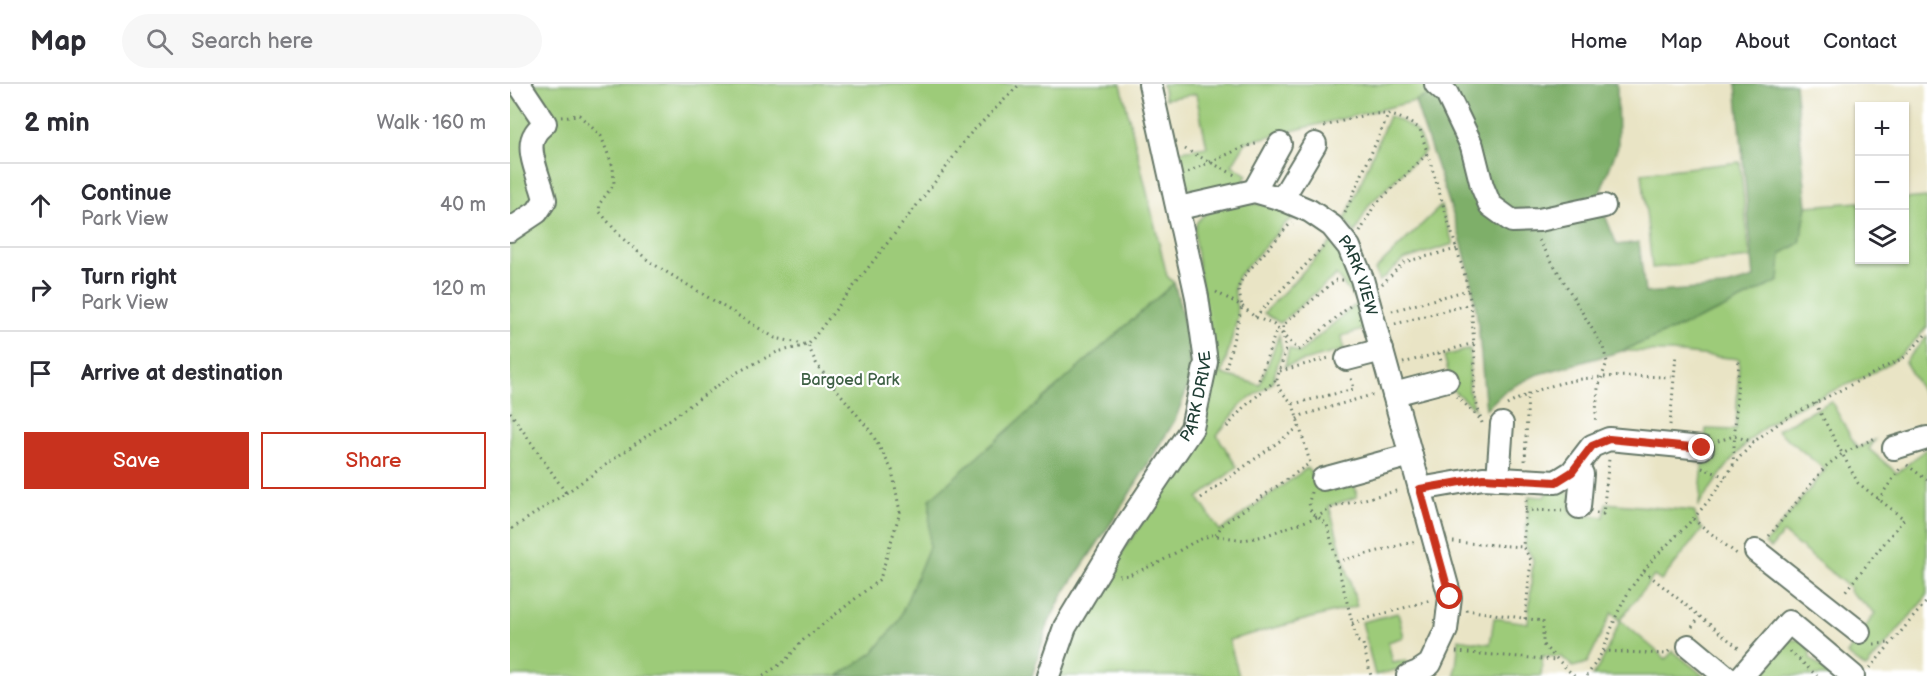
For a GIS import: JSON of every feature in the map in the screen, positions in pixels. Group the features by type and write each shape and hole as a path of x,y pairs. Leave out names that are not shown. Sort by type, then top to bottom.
{"street":[{"path":"510,230 537,212 545,200 531,153 534,135 545,123 519,84"},
{"name":"PARK DRIVE","path":"1048,676 1065,627 1126,526 1192,428 1206,362 1194,279 1150,84"},
{"path":"1436,84 1447,94 1472,146 1482,186 1490,205 1512,221 1539,220 1604,206"},
{"path":"1282,200 1319,135"},
{"path":"1179,208 1254,191 1274,142"},
{"name":"PARK VIEW","path":"1254,191 1282,200 1318,216 1332,226 1349,248 1362,279 1449,601 1446,630 1430,664 1408,676"},
{"path":"1347,359 1379,341"},
{"path":"1394,394 1447,380"},
{"path":"1498,479 1501,425"},
{"path":"1894,448 1927,438"},
{"path":"1420,489 1483,478 1556,482 1572,472 1592,446 1609,439 1702,448"},
{"path":"1314,474 1411,455"},
{"path":"1577,466 1582,474 1579,507"},
{"path":"1756,551 1859,632"},
{"path":"1749,668 1810,594"},
{"path":"1782,630 1853,676"},
{"path":"1683,642 1725,676"}],"path":[{"path":"510,530 734,374 777,352 808,345 945,169 967,137 1020,84"},
{"path":"1319,135 1379,112 1406,119 1420,129 1468,290 1474,343 1474,395 1485,431 1501,425 1528,393 1567,381 1602,375 1674,377"},
{"path":"545,123 560,117 579,115 601,136 613,167 614,184 600,203 599,211 622,238 650,262 775,338 808,345"},
{"path":"1162,138 1248,181 1254,191"},
{"path":"1172,180 1246,146 1274,142"},
{"path":"1349,248 1374,206 1428,153"},
{"path":"1226,370 1242,306 1238,288 1243,277 1289,225 1318,216"},
{"path":"1527,220 1603,347 1607,362 1598,388 1592,446"},
{"path":"1194,279 1242,306 1255,317 1274,325 1283,335 1286,349 1277,379 1243,408 1227,427"},
{"path":"1379,341 1468,290"},
{"path":"1379,341 1471,304"},
{"path":"1259,380 1275,334 1280,330"},
{"path":"1587,676 1603,651 1630,589 1653,559 1710,499 1732,467 1754,442 1786,418 1905,357 1927,333"},
{"path":"1379,341 1474,343"},
{"path":"763,676 785,661 802,641 880,579 900,512 892,470 871,432 817,365 808,345"},
{"path":"1280,371 1346,354 1354,389 1293,404"},
{"path":"1669,445 1676,355"},
{"path":"1732,467 1739,359"},
{"path":"1277,379 1279,389 1293,404 1314,474 1309,503 1311,512 1327,524 1357,641 1363,644 1371,676"},
{"path":"1297,419 1303,415 1382,392 1394,394"},
{"path":"1525,619 1531,560 1523,547 1526,492 1523,481 1528,393"},
{"path":"1815,403 1858,483 1904,519 1830,610"},
{"path":"510,412 566,493"},
{"path":"1201,498 1299,427"},
{"path":"1693,519 1747,562 1825,467 1842,454 1883,434 1894,448"},
{"path":"1702,448 1734,436 1754,442"},
{"path":"1878,500 1904,462 1927,480"},
{"path":"1216,535 1222,525 1314,474"},
{"path":"1096,576 1130,575 1211,535 1244,540 1264,536 1317,517 1333,507 1405,489 1420,489"},
{"path":"1644,571 1701,617 1749,668"},
{"path":"1352,623 1449,601 1543,621 1543,645 1574,676"},
{"path":"1863,676 1927,601"},
{"path":"1603,651 1666,654 1683,642 1701,617"},
{"path":"1782,630 1817,676"},
{"path":"1436,650 1558,660"}],"green space":[{"name":"Bargoed Park","path":"510,84 1121,84 1167,276 1174,283 1188,338 1190,381 1175,420 1115,517 1062,596 1048,624 1032,676 510,676"},
{"path":"1162,84 1427,84 1437,92 1415,101 1246,142 1232,165 1247,175 1241,186 1201,193 1188,187 1183,180 1174,152 1207,147 1196,94 1165,99"},
{"path":"1455,84 1617,84 1618,146 1598,198 1617,245 1639,242 1645,293 1723,287 1754,278 1736,84 1795,84 1807,206 1800,243 1781,254 1779,281 1720,310 1622,351 1536,375 1506,390 1486,409 1478,326 1465,254 1415,101"},
{"path":"1389,116 1417,132 1425,151 1369,205 1355,233 1345,220"},
{"path":"1740,162 1750,258 1652,268 1642,173"},
{"path":"1927,197 1927,327 1902,354 1884,366 1794,409 1766,426 1734,457 1699,505 1706,429 1736,430 1739,359 1672,352 1622,351 1755,293 1781,254 1800,243 1807,206 1855,202 1855,264 1909,264 1909,199"},
{"path":"1248,203 1276,206 1304,216 1288,221 1238,276 1234,288 1238,316 1222,374 1260,385 1279,335 1282,350 1272,383 1242,404 1217,435 1237,467 1198,498 1220,531 1307,468 1316,479 1322,481 1325,490 1354,481 1357,497 1329,506 1357,606 1229,640 1239,676 1055,676 1082,610 1166,488 1198,431 1210,404 1214,371 1195,242 1195,226 1201,217 1213,210"},
{"path":"1441,206 1453,244 1403,260 1379,282 1375,270"},
{"path":"1331,242 1341,253 1358,298 1354,298 1336,275 1280,323 1264,313"},
{"path":"1174,283 1188,338 1190,381 1175,420 1115,517 1062,596 1048,624 1032,676 838,676 873,653 898,622 929,547 930,499"},
{"path":"1361,305 1366,329 1342,336 1344,350 1285,366 1289,348 1299,353 1354,306"},
{"path":"1927,336 1927,400 1905,362"},
{"path":"1470,349 1469,391 1475,409 1453,390 1444,356"},
{"path":"1831,401 1857,448 1875,440 1869,449 1897,473 1927,448 1927,596 1866,668 1847,654 1875,613 1849,591 1850,588 1783,533 1771,548 1765,544 1825,470 1777,430"},
{"path":"1565,489 1571,495 1570,514 1604,517 1606,503 1694,511 1699,526 1703,529 1661,581 1654,576 1620,620 1666,659 1673,651 1704,676 1592,676 1601,663 1620,621 1612,612 1587,663 1573,667 1562,657 1543,656 1541,676 1455,676 1459,639 1490,644 1494,618 1528,623 1533,559 1525,546 1529,496 1544,497 1549,490"},
{"path":"1398,613 1404,637 1388,642 1393,663 1406,660 1408,667 1375,675 1362,622"},
{"path":"1783,640 1801,640 1809,648 1810,658 1831,676 1751,676"}],"route":[{"path":"1450,597 1420,489 1483,478 1556,482 1572,472 1592,446 1609,439 1702,448"}]}
